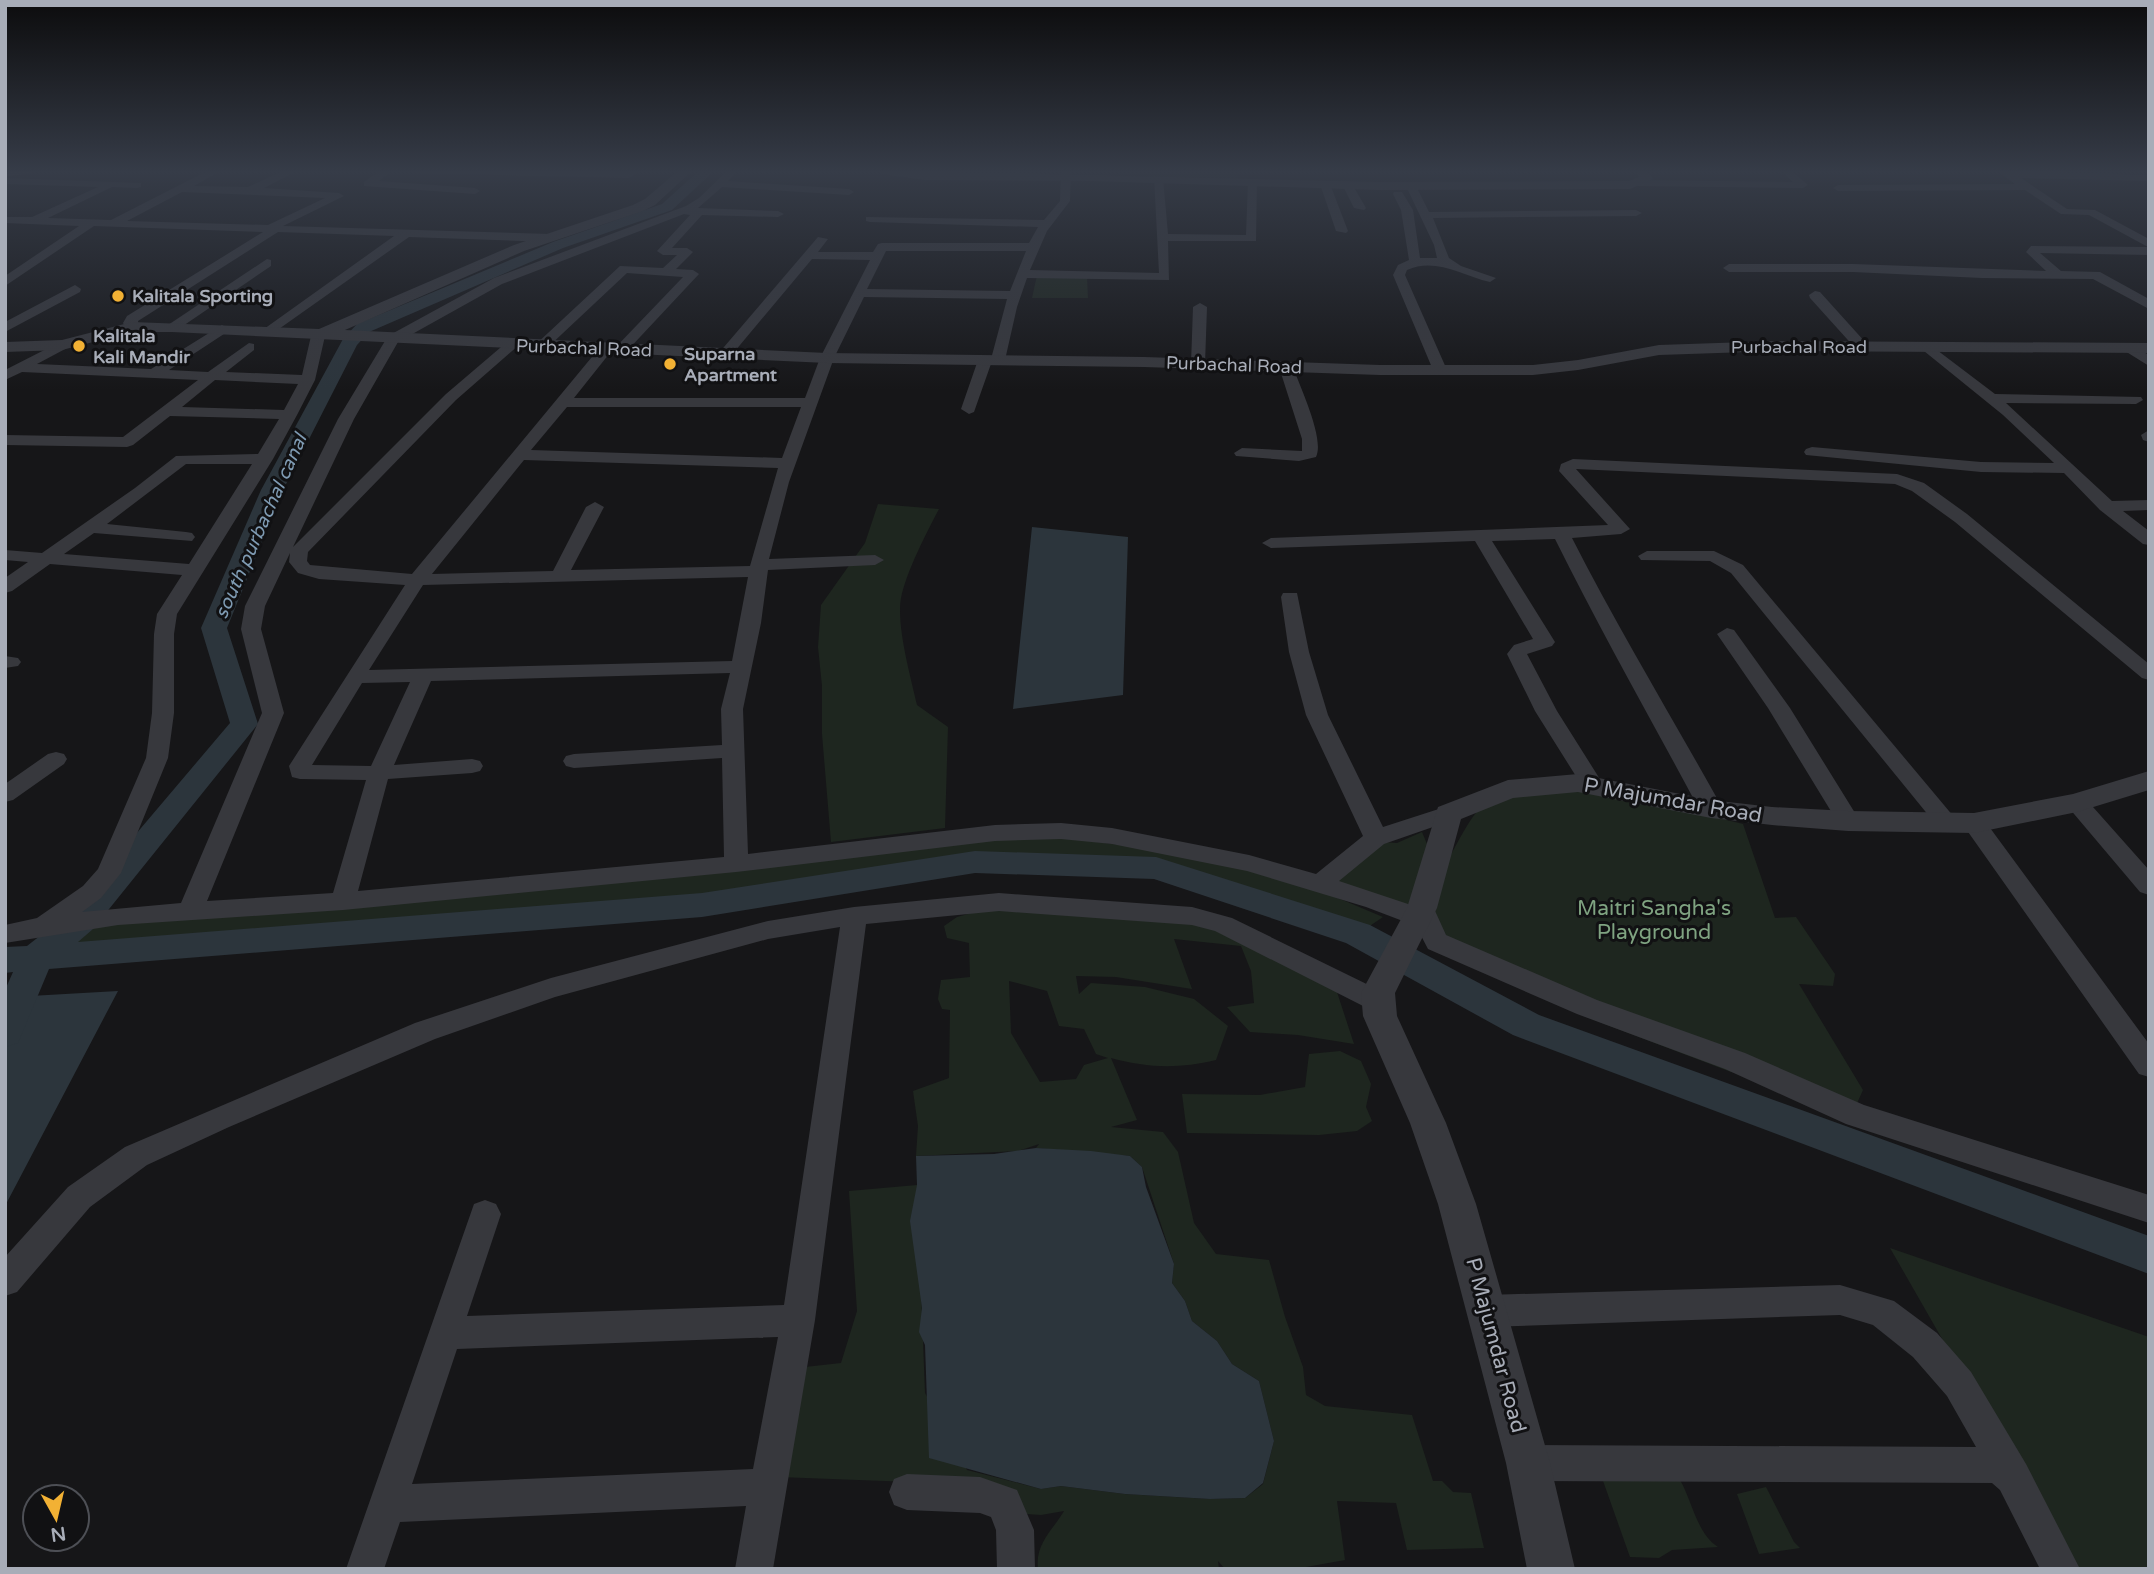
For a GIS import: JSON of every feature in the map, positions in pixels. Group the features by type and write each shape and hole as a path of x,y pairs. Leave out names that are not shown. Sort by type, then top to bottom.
{"street":[{"path":"5,282 62,243"},
{"path":"132,327 132,319 248,243"},
{"path":"269,332 392,243"},
{"path":"56,925 109,873 158,758 163,713 164,634 167,614 265,459 308,380 328,336 538,243"},
{"path":"191,910 272,713 251,629 256,606 386,338 498,281 598,243"},
{"path":"666,272 687,253 663,251 670,243"},
{"path":"725,355 818,243"},
{"path":"969,409 992,360 1035,243"},
{"path":"1023,274 1163,278 1161,243"},
{"path":"1412,243 1415,262"},
{"path":"1439,243 1439,254 1443,261"},
{"path":"736,864 732,709 751,623 759,568 788,463 827,358 881,248 1033,247"},
{"path":"2057,274 2032,252 2035,249 2149,251"},
{"path":"808,255 878,256"},
{"path":"1440,370 1399,275 1402,268 1415,262 1443,261 1461,271 1490,278"},
{"path":"172,327 267,262"},
{"path":"1730,268 1853,268 2104,277 2149,305"},
{"path":"472,766 379,773 300,772 300,766 417,580 564,402 614,349 693,274 624,269 541,346"},
{"path":"5,328 75,289"},
{"path":"861,293 1016,295"},
{"path":"1815,295 1861,346"},
{"path":"1198,364 1200,307"},
{"name":"Purbachal Road","path":"5,347 62,345 132,327 172,327 725,355 1440,370 1548,369 1667,349 1861,346 2149,348"},
{"path":"155,373 222,329"},
{"path":"5,376 62,345"},
{"path":"512,345 451,397 299,551 298,562 304,569 319,573 417,580 558,578 876,560"},
{"path":"5,440 127,442 249,347"},
{"path":"1929,348 1991,398 2106,506 2146,536"},
{"path":"2130,348 2149,362"},
{"path":"20,368 308,380"},
{"path":"1242,453 1299,456 1310,454 1310,439 1286,368"},
{"path":"1991,398 2136,400"},
{"path":"564,402 810,403"},
{"path":"168,411 289,415"},
{"path":"5,587 141,492 202,442"},
{"path":"1829,475 1812,452 1981,467 2067,468"},
{"path":"521,455 788,463"},
{"path":"182,459 265,459"},
{"path":"1272,543 1481,537 1621,529 1567,471 1569,465 1880,477 1906,481 1961,518 2149,674"},
{"path":"2106,506 2149,505"},
{"path":"558,578 595,507"},
{"path":"89,527 186,537"},
{"path":"1562,533 1595,601 1628,654 1711,809"},
{"path":"1481,537 1545,642 1521,649 1517,654 1546,711 1592,785"},
{"path":"5,555 194,570"},
{"path":"1647,556 1721,557 1737,569 1960,822 2149,1066"},
{"path":"1290,597 1299,652 1317,715 1376,838"},
{"path":"1727,634 1779,708 1848,821"},
{"path":"355,677 740,667"},
{"path":"343,901 379,773 423,675"},
{"path":"574,761 732,751"},
{"path":"5,795 56,759"},
{"name":"P Majumdar Road","path":"1448,814 1523,785 1592,785 1711,809 1848,821 1960,822 2077,803 2149,780"},
{"path":"2077,803 2149,886"},
{"path":"1319,885 1376,838 1448,814"},
{"path":"5,1282 79,1197 136,1156 425,1031 551,988 768,930 854,916 1020,901 1192,916 1223,924 1377,997 1418,915 1433,875 1448,814"},
{"path":"5,934 118,916 343,901 736,864 995,832 1060,831 1112,836 1257,864 1418,915 1437,942 1587,1007 1715,1053 1884,1126 2149,1209"},
{"path":"754,1569 798,1320 854,916"},
{"name":"P Majumdar Road","path":"1377,997 1380,1016 1428,1123 1457,1204 1528,1463 1551,1569"},
{"path":"365,1569 485,1214"},
{"path":"1486,1311 1840,1300 1882,1312 1925,1345 1959,1384 2013,1477 2061,1569"},
{"path":"445,1333 798,1320"},
{"path":"1528,1463 1901,1462 1992,1465 2004,1469 2013,1477"},
{"path":"387,1504 769,1487"},
{"path":"907,1492 980,1495 1004,1503 1015,1530 1016,1569"}],"green space":[{"path":"1037,275 1087,276 1088,298 1032,298"},
{"path":"878,504 939,509 917,552 901,598 900,609 905,652 917,705 948,727 945,828 831,842 818,647 821,605 865,543"},
{"name":"Maitri Sangha's Playground","path":"1608,791 1743,824 1775,918 1796,917 1835,974 1833,986 1799,984 1863,1090 1854,1110 1731,1072 1594,1020 1435,938 1421,908 1319,885 1382,842 1397,843 1422,832 1440,875 1475,814 1493,803 1509,797 1542,792"},
{"path":"1040,835 1250,861 1383,917 1358,934 1156,868 975,862 702,905 37,956 90,925"},
{"path":"997,906 1157,916 1220,929 1336,989 1354,1044 1298,1035 1250,1032 1227,1007 1254,1003 1251,971 1241,946 1174,939 1192,989 1116,977 1076,976 1079,994 1091,983 1145,987 1194,999 1228,1026 1216,1060 1163,1066 1111,1058 1137,1120 1111,1127 1163,1132 1178,1152 1194,1223 1216,1254 1269,1260 1303,1367 1306,1395 1325,1406 1412,1415 1433,1481 1442,1481 1453,1492 1471,1493 1484,1548 1407,1550 1396,1503 1337,1501 1345,1560 1295,1569 1225,1569 1218,1561 1219,1569 1038,1569 1039,1552 1045,1538 1064,1511 1041,1515 960,1509 911,1482 779,1477 796,1368 841,1363 857,1311 849,1191 917,1185 925,1393 967,1470 1041,1489 1061,1486 1125,1494 1210,1499 1245,1498 1263,1484 1274,1441 1259,1381 1232,1364 1217,1341 1192,1321 1185,1301 1172,1283 1174,1264 1142,1167 1130,1156 1036,1148 1039,1144 1018,1151 916,1156 918,1126 913,1091 949,1078 950,1010 942,1009 938,999 941,980 970,977 969,943 947,938 944,926 957,917","holes":["1009,981 1047,991 1059,1026 1084,1029 1096,1054 1108,1058 1084,1065 1076,1079 1040,1082 1011,1033"]},
{"path":"1340,1051 1361,1061 1371,1084 1366,1107 1372,1121 1357,1131 1319,1135 1187,1133 1182,1094 1260,1095 1305,1087 1309,1054"},
{"path":"1890,1248 2149,1337 2149,1569 2074,1569"},
{"path":"1677,1475 1704,1533 1718,1547 1672,1550 1659,1558 1630,1557 1602,1478"},
{"path":"1766,1487 1794,1542 1800,1548 1759,1554 1737,1494"}],"shaded area":[{"path":"1032,527 1128,537 1123,695 1013,709"},
{"path":"118,991 5,1206 5,1036 30,996"},
{"path":"1036,1148 1130,1156 1142,1167 1146,1187 1174,1264 1172,1283 1185,1301 1192,1321 1217,1341 1232,1364 1259,1381 1274,1441 1263,1483 1245,1498 1210,1499 1125,1494 1061,1486 1041,1489 929,1458 925,1345 919,1332 922,1308 910,1221 917,1185 916,1156 994,1154"}],"waterway":[{"name":"south purbachal canal","path":"36,958 81,921 244,724 214,628 272,490 349,343 363,328 562,243"},
{"path":"36,958 702,905 975,862 1156,868 1358,934 1526,1025 2149,1255"},
{"path":"5,960 36,958"},
{"name":"south purbachal canal","path":"5,1033 36,958"}],"place":[{"name":"Kalitala Sporting","path":"118,296"},
{"name":"Kalitala Kali Mandir","path":"79,346"},
{"name":"Suparna Apartment","path":"670,364"}]}
